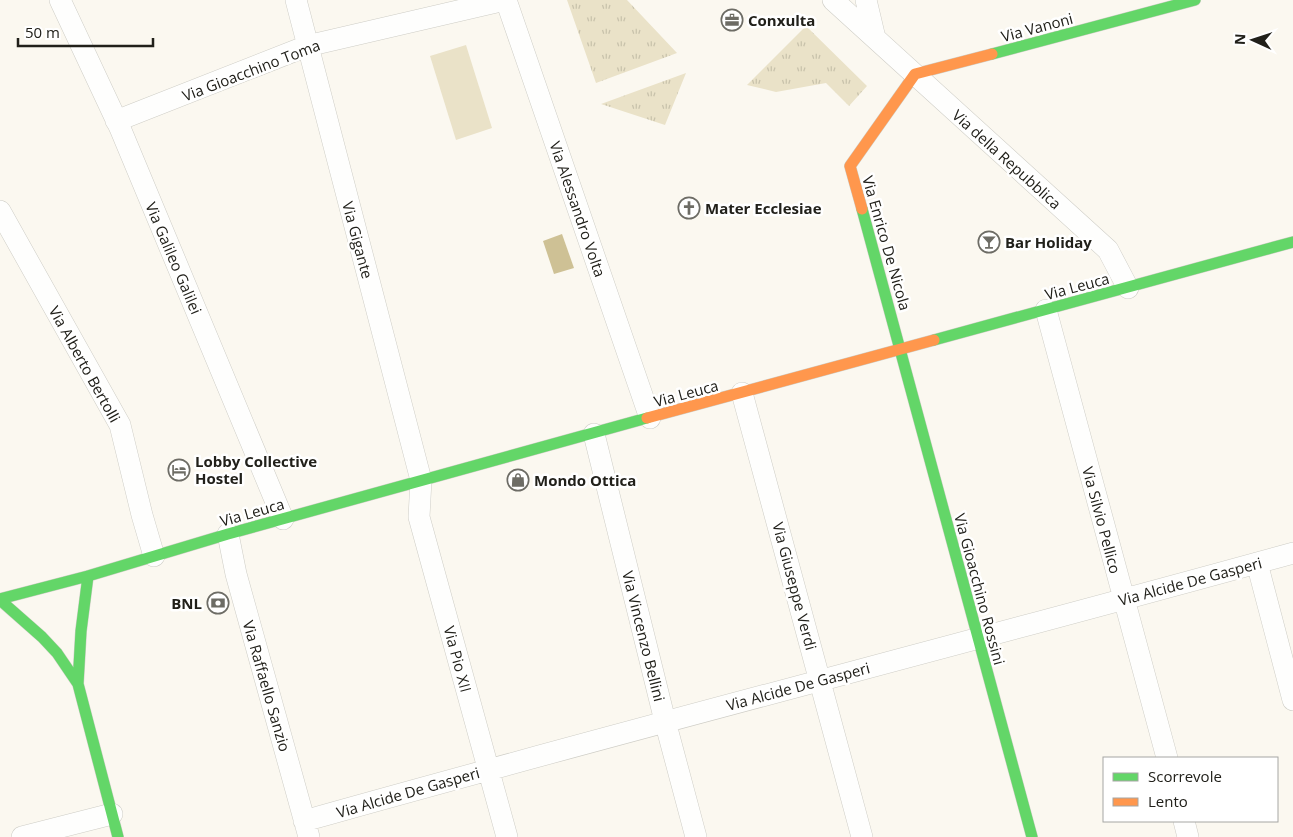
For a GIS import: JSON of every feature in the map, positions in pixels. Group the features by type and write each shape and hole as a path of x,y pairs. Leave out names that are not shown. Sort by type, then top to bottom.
{"main road":[{"name":"Via Vanoni","path":"915,74 1195,0"},
{"name":"Via Enrico De Nicola","path":"901,349 850,166 915,74"},
{"name":"Via Leuca","path":"0,599 88,576 283,518 1293,242"},
{"name":"Via Gioacchino Rossini","path":"901,349 1032,837"},
{"path":"88,576 81,631 78,684 118,837"},
{"path":"0,599 57,653 78,684"}],"street":[{"name":"Via Galileo Galilei","path":"60,0 116,122 283,518"},
{"name":"Via Gigante","path":"296,0 421,480"},
{"name":"Via Gioacchino Toma","path":"116,122 307,46 505,0"},
{"name":"Via Alessandro Volta","path":"505,0 650,418"},
{"name":"Via della Repubblica","path":"833,0 1108,250 1128,288"},
{"path":"866,0 875,38"},
{"name":"Via Alberto Bertolli","path":"0,211 120,425 154,556"},
{"name":"Via Silvio Pellico","path":"1046,310 1167,757"},
{"name":"Via Giuseppe Verdi","path":"742,393 862,837"},
{"name":"Via Vincenzo Bellini","path":"594,434 665,721 696,837"},
{"name":"Via Pio XII","path":"421,480 419,517 507,837"},
{"name":"Via Raffaello Sanzio","path":"228,534 236,574 307,829"},
{"name":"Via Alcide De Gasperi","path":"307,829 489,769 1293,553"},
{"path":"1257,562 1293,700"},
{"path":"22,837 112,814"},
{"path":"1184,822 1188,837"}],"green space":[{"path":"567,0 627,0 677,53 596,83"},
{"path":"806,26 867,86 849,106 826,83 776,92 747,85"},
{"path":"466,45 492,128 456,140 430,56"},
{"path":"686,73 665,125 601,104"}],"shaded area":[{"path":"562,234 574,268 554,274 543,241"}],"traffic: fast":[{"path":"992,54 1195,0"},
{"path":"862,209 1032,837"},
{"path":"934,340 1293,242"},
{"path":"0,599 88,576 228,534 647,418"},
{"path":"88,576 81,631 78,684 118,837"},
{"path":"0,600 42,637 57,653 78,684"}],"traffic: slow":[{"path":"862,209 850,166 915,74 992,54"},
{"path":"647,418 934,340"}],"place":[{"name":"Conxulta","path":"732,20"},
{"name":"Mater Ecclesiae","path":"689,208"},
{"name":"Bar Holiday","path":"989,242"},
{"name":"Lobby Collective Hostel","path":"179,470"},
{"name":"Mondo Ottica","path":"518,480"},
{"name":"BNL","path":"218,603"}]}
